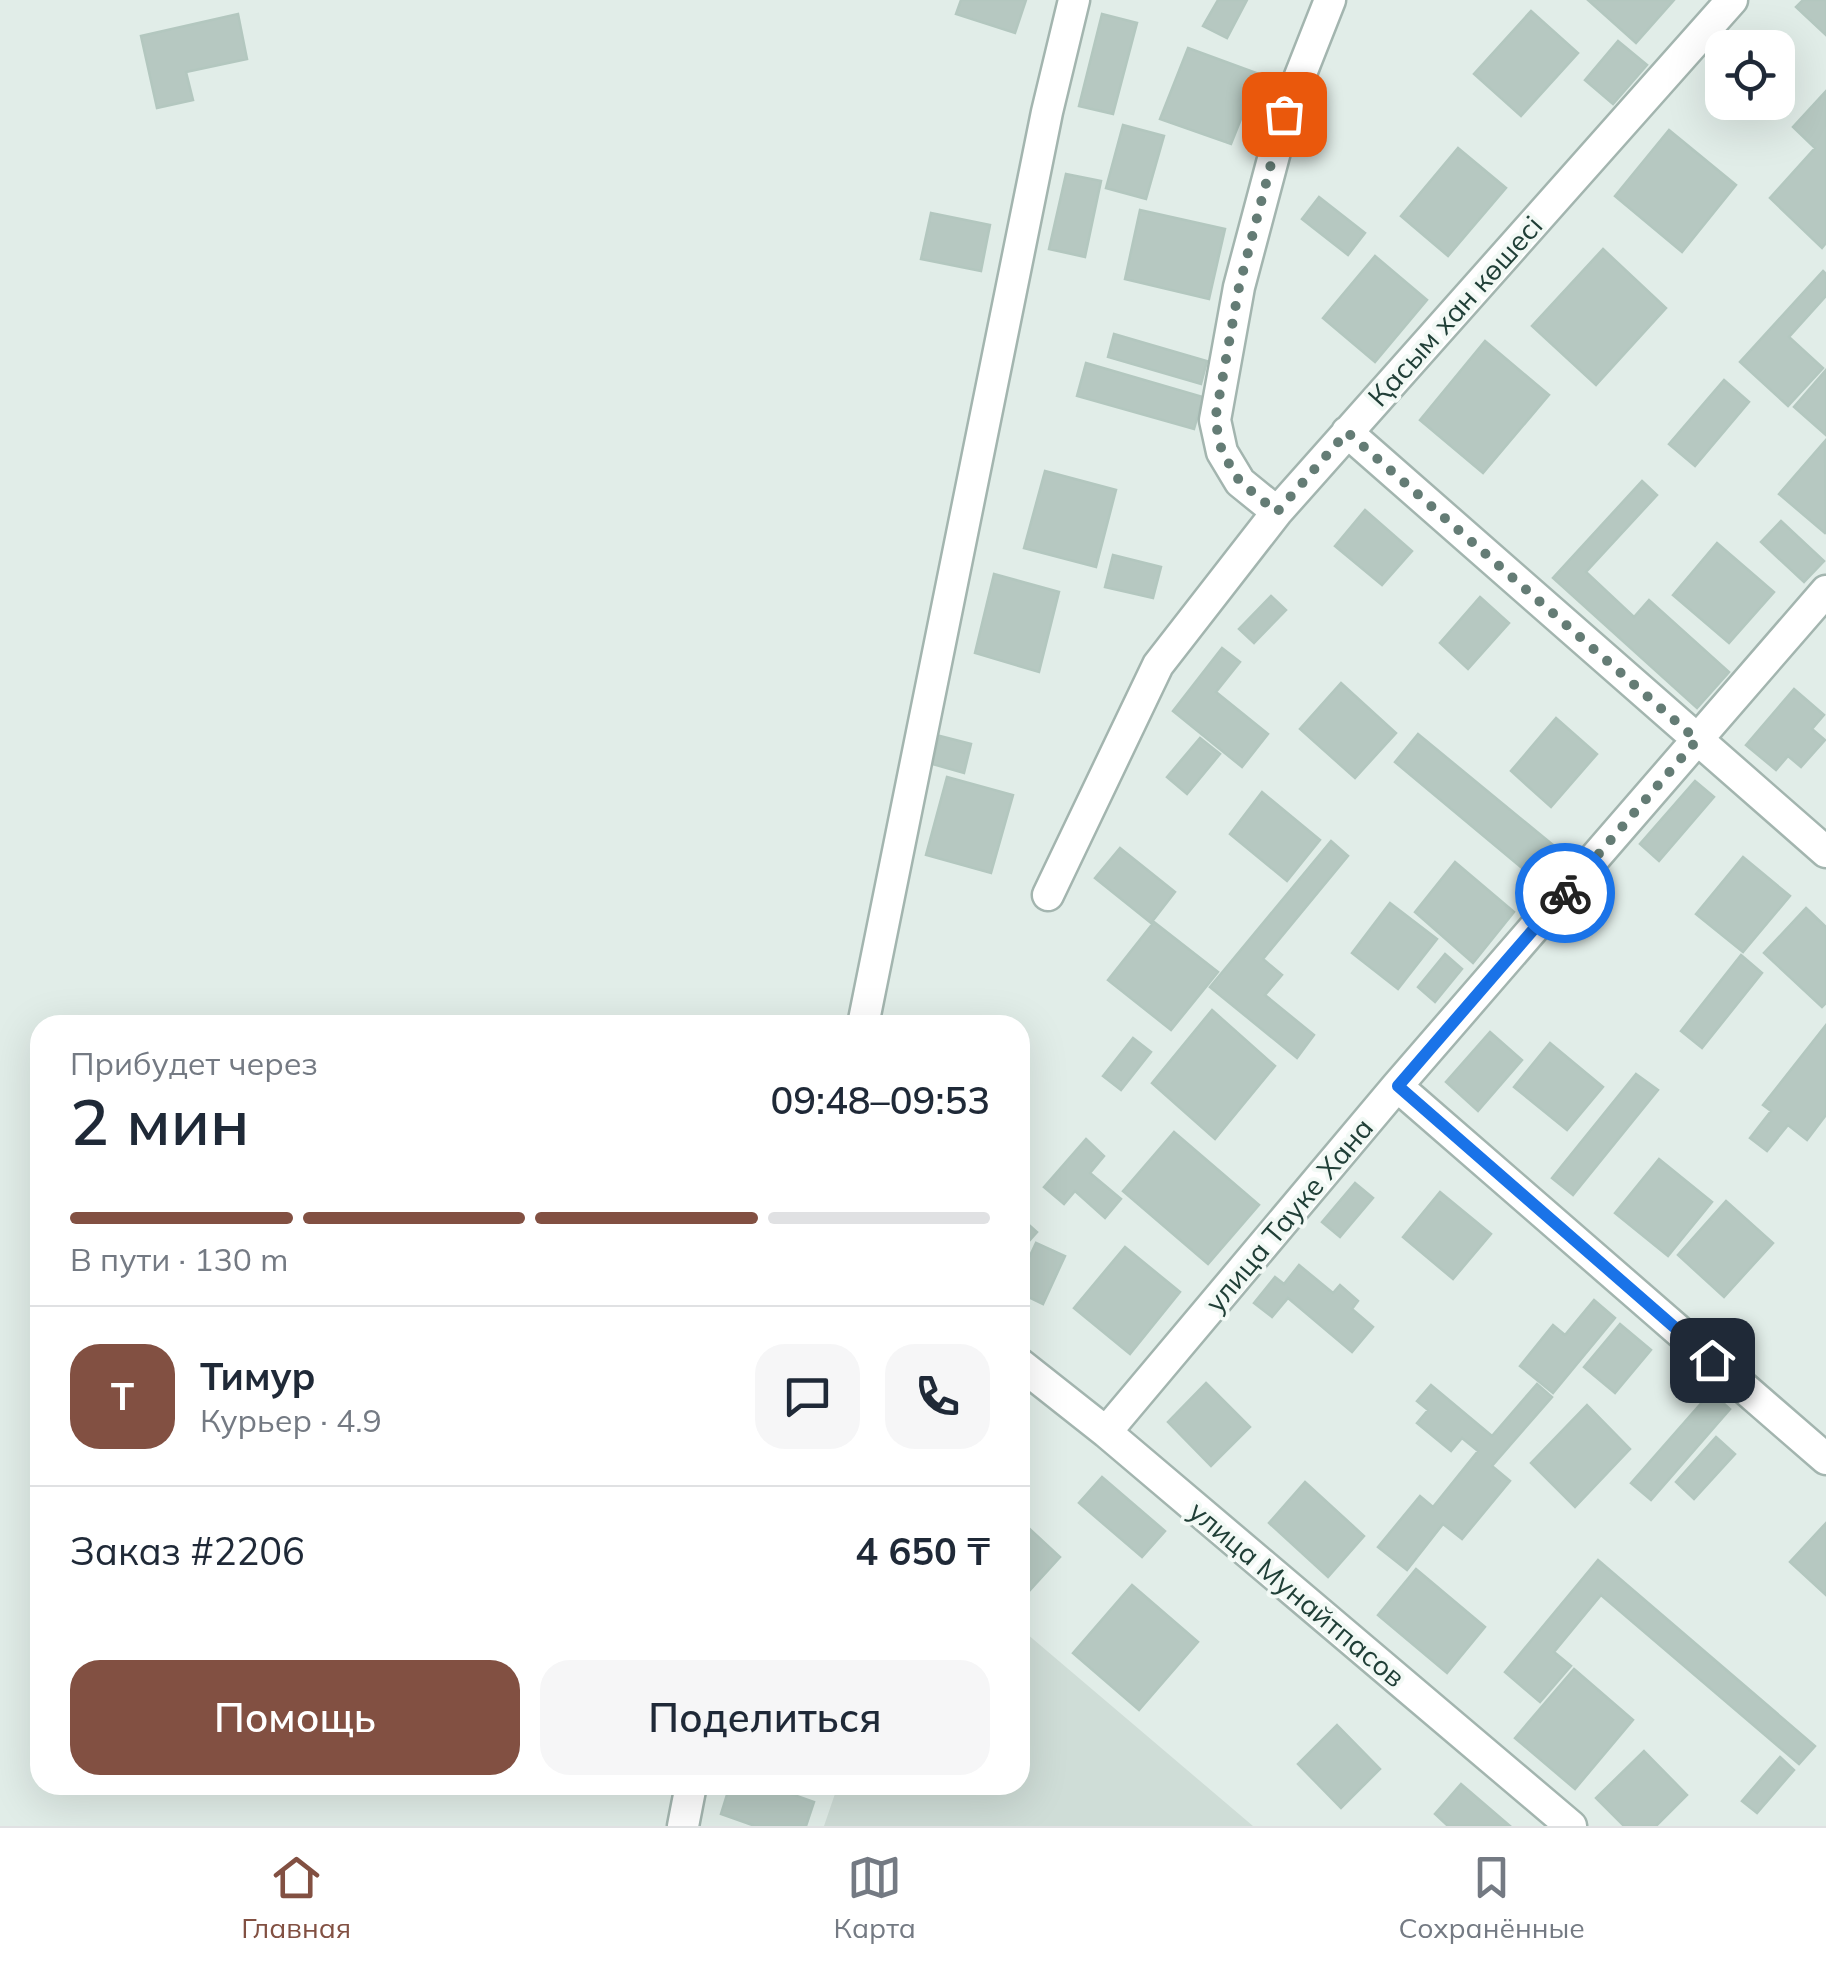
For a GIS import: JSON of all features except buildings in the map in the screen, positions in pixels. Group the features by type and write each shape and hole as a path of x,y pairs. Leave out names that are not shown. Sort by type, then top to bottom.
{"street":[{"path":"865,1015 1047,112 1074,0"},
{"path":"1277,512 1240,482 1222,452 1215,420 1239,287 1284,114 1330,0"},
{"name":"Қасым хан көшесі","path":"1048,895 1158,665 1277,512 1732,0"},
{"path":"1347,432 1826,852"},
{"name":"улица Тауке Хана","path":"1106,1432 1826,590"},
{"path":"1398,1086 1826,1459"},
{"name":"улица Мунайтпасов","path":"1030,1372 1572,1826"},
{"path":"684,1826 689,1795"}],"shaded area":[{"path":"1030,1636 1253,1826 824,1826 835,1795 1030,1795"}],"way so far":[{"path":"1284,114 1239,287 1215,420 1222,452 1240,482 1277,512 1347,432 1697,740 1565,893"}],"route":[{"path":"1565,893 1398,1086 1712,1360"}]}
